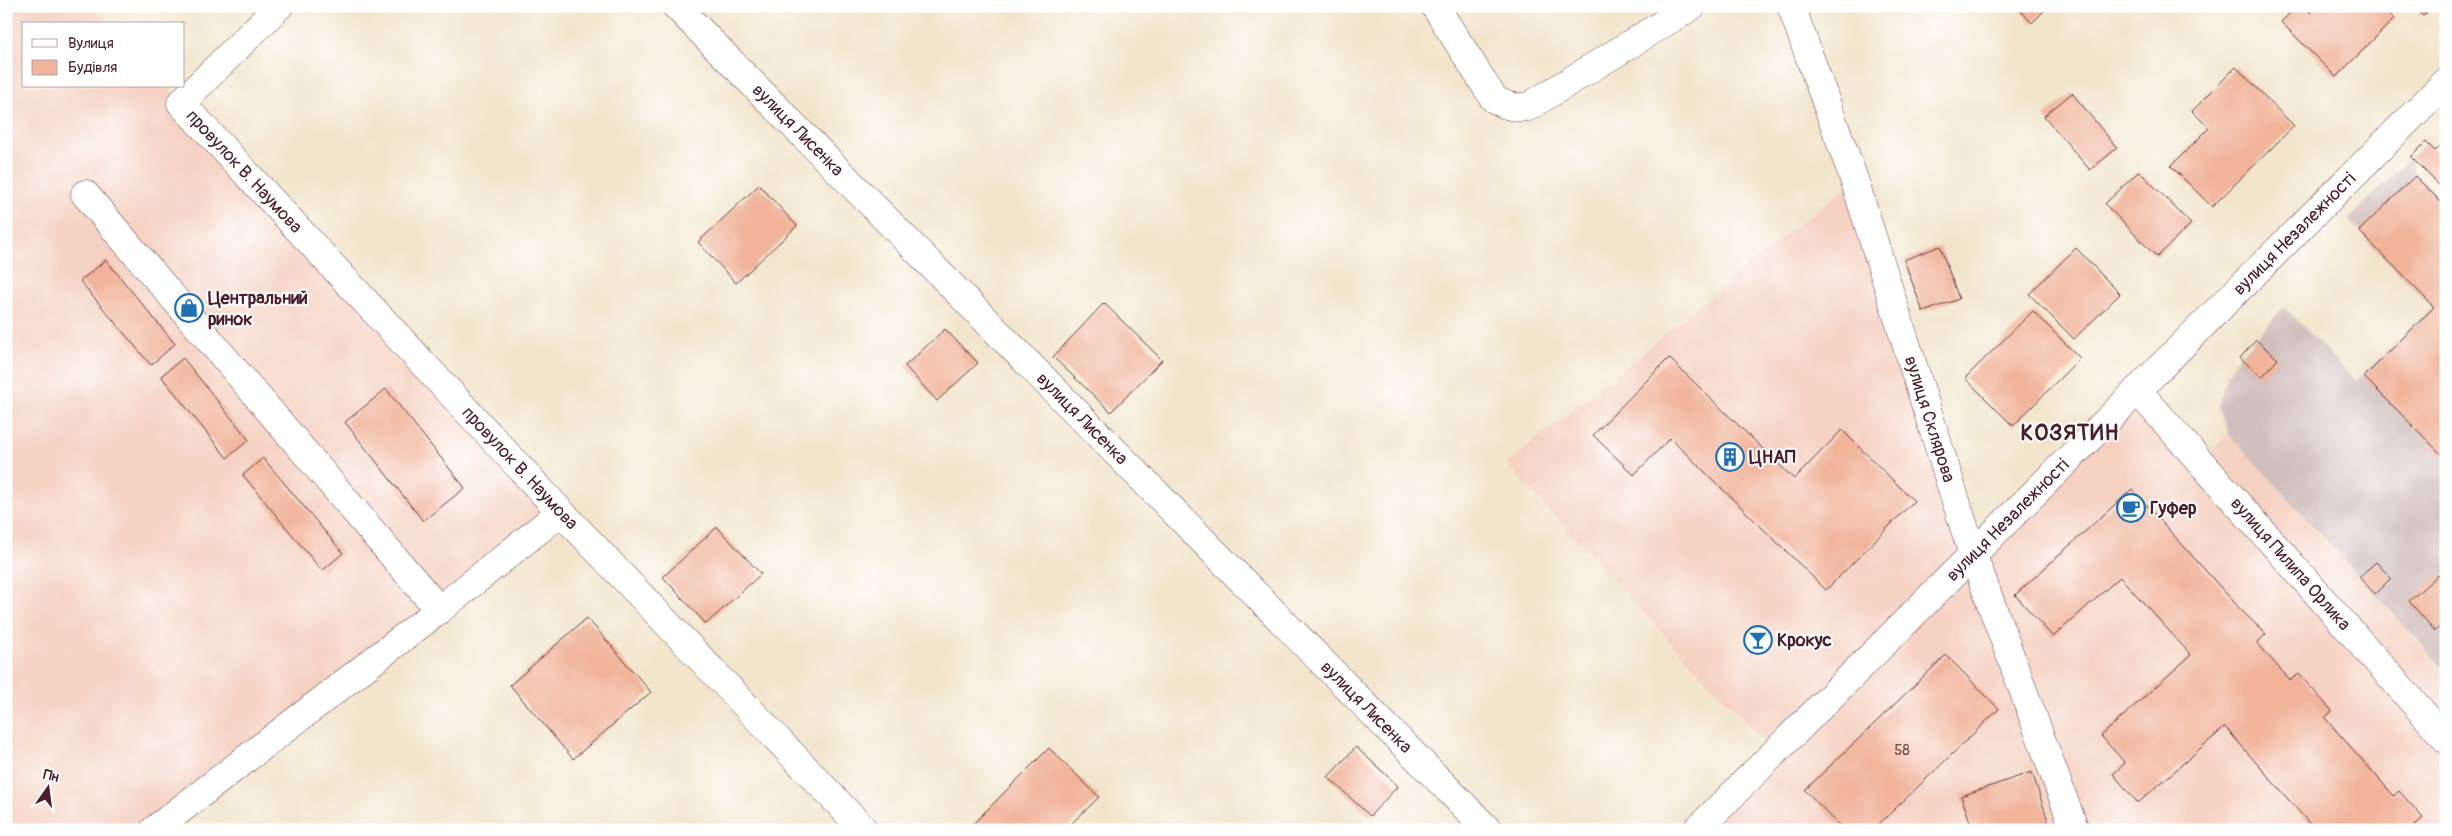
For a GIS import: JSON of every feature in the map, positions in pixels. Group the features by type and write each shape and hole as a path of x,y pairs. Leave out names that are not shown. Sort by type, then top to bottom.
{"street":[{"name":"провулок В. Наумова","path":"279,6 181,103 561,512 864,830"},
{"name":"вулиця Лисенка","path":"676,6 1488,830"},
{"path":"1435,6 1494,99 1504,105 1515,108 1528,107 1692,6"},
{"name":"вулиця Склярова","path":"1791,6 1854,178 1973,555 2075,830"},
{"name":"вулиця Незалежності","path":"1697,830 2446,82"},
{"path":"85,194 439,610"},
{"name":"вулиця Пилипа Орлика","path":"2137,390 2446,739"},
{"path":"154,830 439,610 561,512"}],"shaded area":[{"name":"Центральний ринок","path":"6,6 91,6 106,22 22,22 22,88 168,88 561,512 154,830 6,830"},
{"path":"2411,157 2416,175 2446,203 2446,672 2229,434 2218,407 2227,375 2238,358 2284,307 2356,381 2432,307 2348,220"},
{"path":"1854,179 1973,555 2137,390 2200,461 2229,434 2446,675 2446,830 1697,830 1774,753 1507,464"}],"building":[{"path":"2016,6 2049,6 2032,23"},
{"path":"2297,6 2303,6 2310,13 2317,6 2382,6 2394,19 2336,77 2281,22"},
{"path":"2413,6 2433,6 2423,16"},
{"path":"2236,67 2294,126 2212,207 2171,166 2209,128 2192,111"},
{"path":"2072,93 2117,148 2090,170 2044,116"},
{"path":"2446,141 2445,191 2411,157 2426,142 2435,151"},
{"path":"2139,171 2191,224 2157,257 2105,204"},
{"path":"2415,176 2446,207 2446,459 2364,377 2434,307 2359,231"},
{"path":"759,185 797,226 736,283 698,242"},
{"path":"1940,246 1959,299 1923,312 1904,260"},
{"path":"2076,248 2120,294 2074,339 2029,294"},
{"path":"106,260 175,344 151,365 80,281"},
{"path":"1104,303 1162,360 1111,412 1053,357"},
{"path":"2033,311 2080,358 2013,426 1965,378"},
{"path":"945,329 978,363 937,401 905,366"},
{"path":"2256,340 2278,359 2262,377 2240,358"},
{"path":"183,358 249,440 227,458 161,376"},
{"name":"ЦНАП","path":"1669,358 1794,479 1842,430 1914,501 1826,590 1670,438 1634,475 1593,435"},
{"path":"386,389 465,488 423,521 345,422"},
{"path":"263,458 343,553 322,571 243,475"},
{"path":"2132,489 2241,610 2266,634 2257,643 2290,680 2299,674 2332,711 2325,718 2394,796 2399,791 2423,818 2410,830 2315,830 2225,727 2138,803 2113,774 2125,763 2101,736 2191,655 2120,577 2053,637 2015,595"},
{"path":"717,527 761,574 706,624 663,577"},
{"path":"2376,562 2391,578 2375,594 2359,577"},
{"path":"2438,575 2446,583 2446,622 2435,631 2409,601"},
{"path":"587,618 651,692 573,759 510,685"},
{"path":"1946,655 1999,709 1873,830 1844,830 1805,790"},
{"path":"1356,747 1398,786 1370,816 1328,777"},
{"path":"1049,748 1099,797 1065,830 967,830"},
{"path":"2032,772 2051,830 1973,830 1961,796"}],"place":[{"name":"Центральний ринок","path":"189,308"},
{"name":"ЦНАП","path":"1730,457"},
{"name":"Гуфер","path":"2131,508"},
{"name":"Крокус","path":"1758,640"}],"district":[{"name":"КОЗЯТИН","path":"2070,432"}]}
